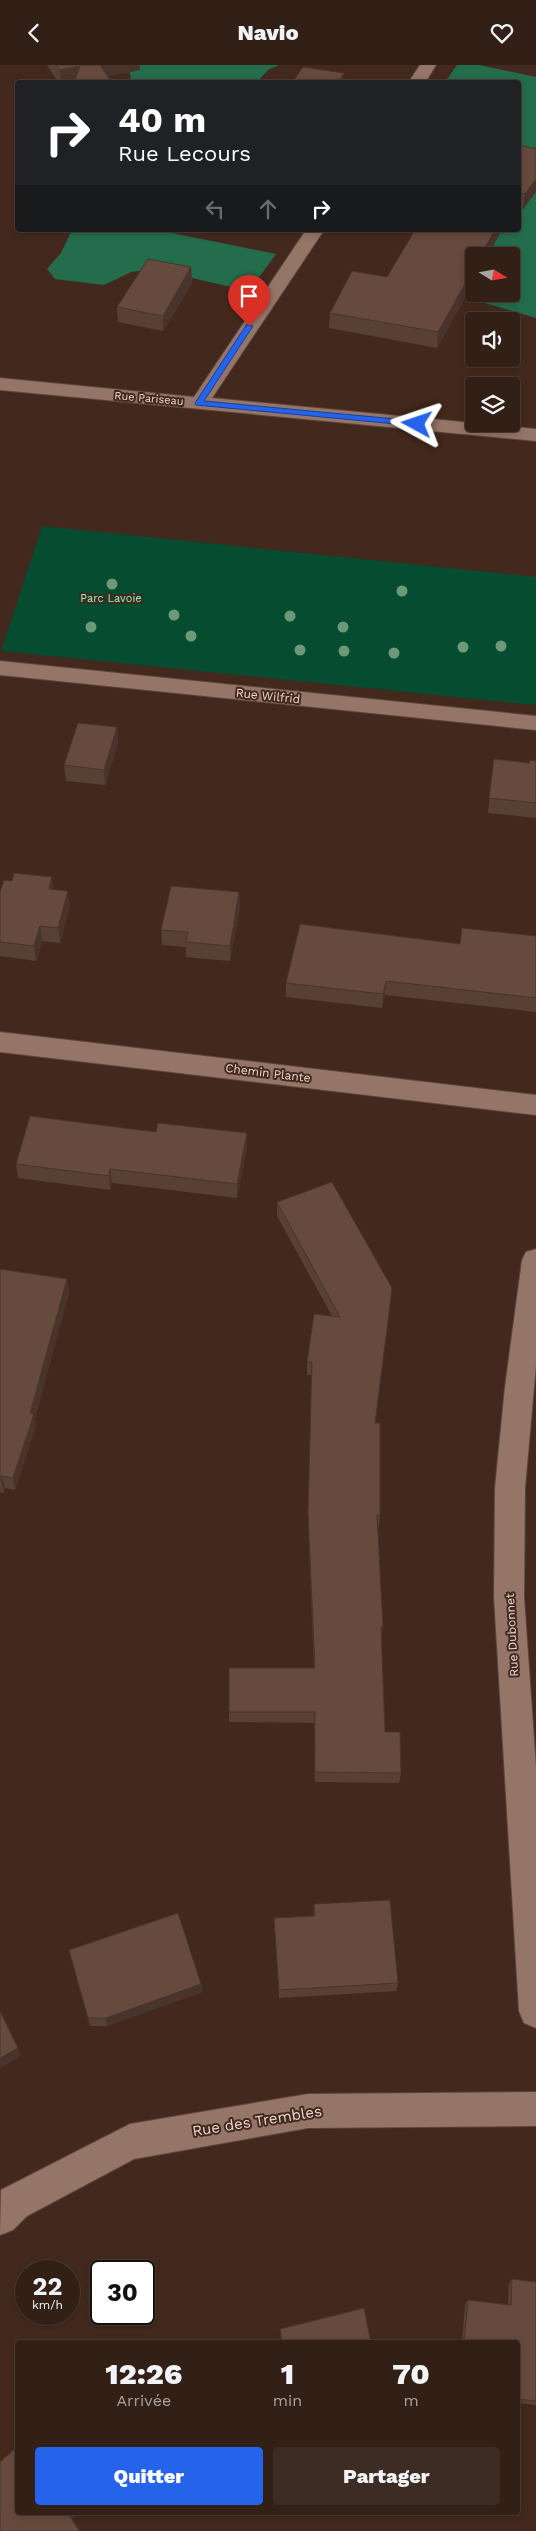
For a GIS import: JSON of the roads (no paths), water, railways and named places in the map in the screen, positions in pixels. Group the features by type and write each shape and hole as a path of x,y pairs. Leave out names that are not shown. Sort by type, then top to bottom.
{"street":[{"path":"418,80 428,65"},
{"path":"199,403 314,232"},
{"name":"Rue Pariseau","path":"0,384 536,435"},
{"name":"Rue Wilfrid","path":"0,668 536,723"},
{"name":"Chemin Plante","path":"0,1042 536,1105"},
{"name":"Rue Dubonnet","path":"536,1260 519,1387 510,1488 509,1597 536,2011"},
{"name":"Rue des Trembles","path":"0,2217 14,2203 130,2142 308,2111 536,2109"}],"park label":[{"name":"Parc Lavoie","path":"111,598"}]}
